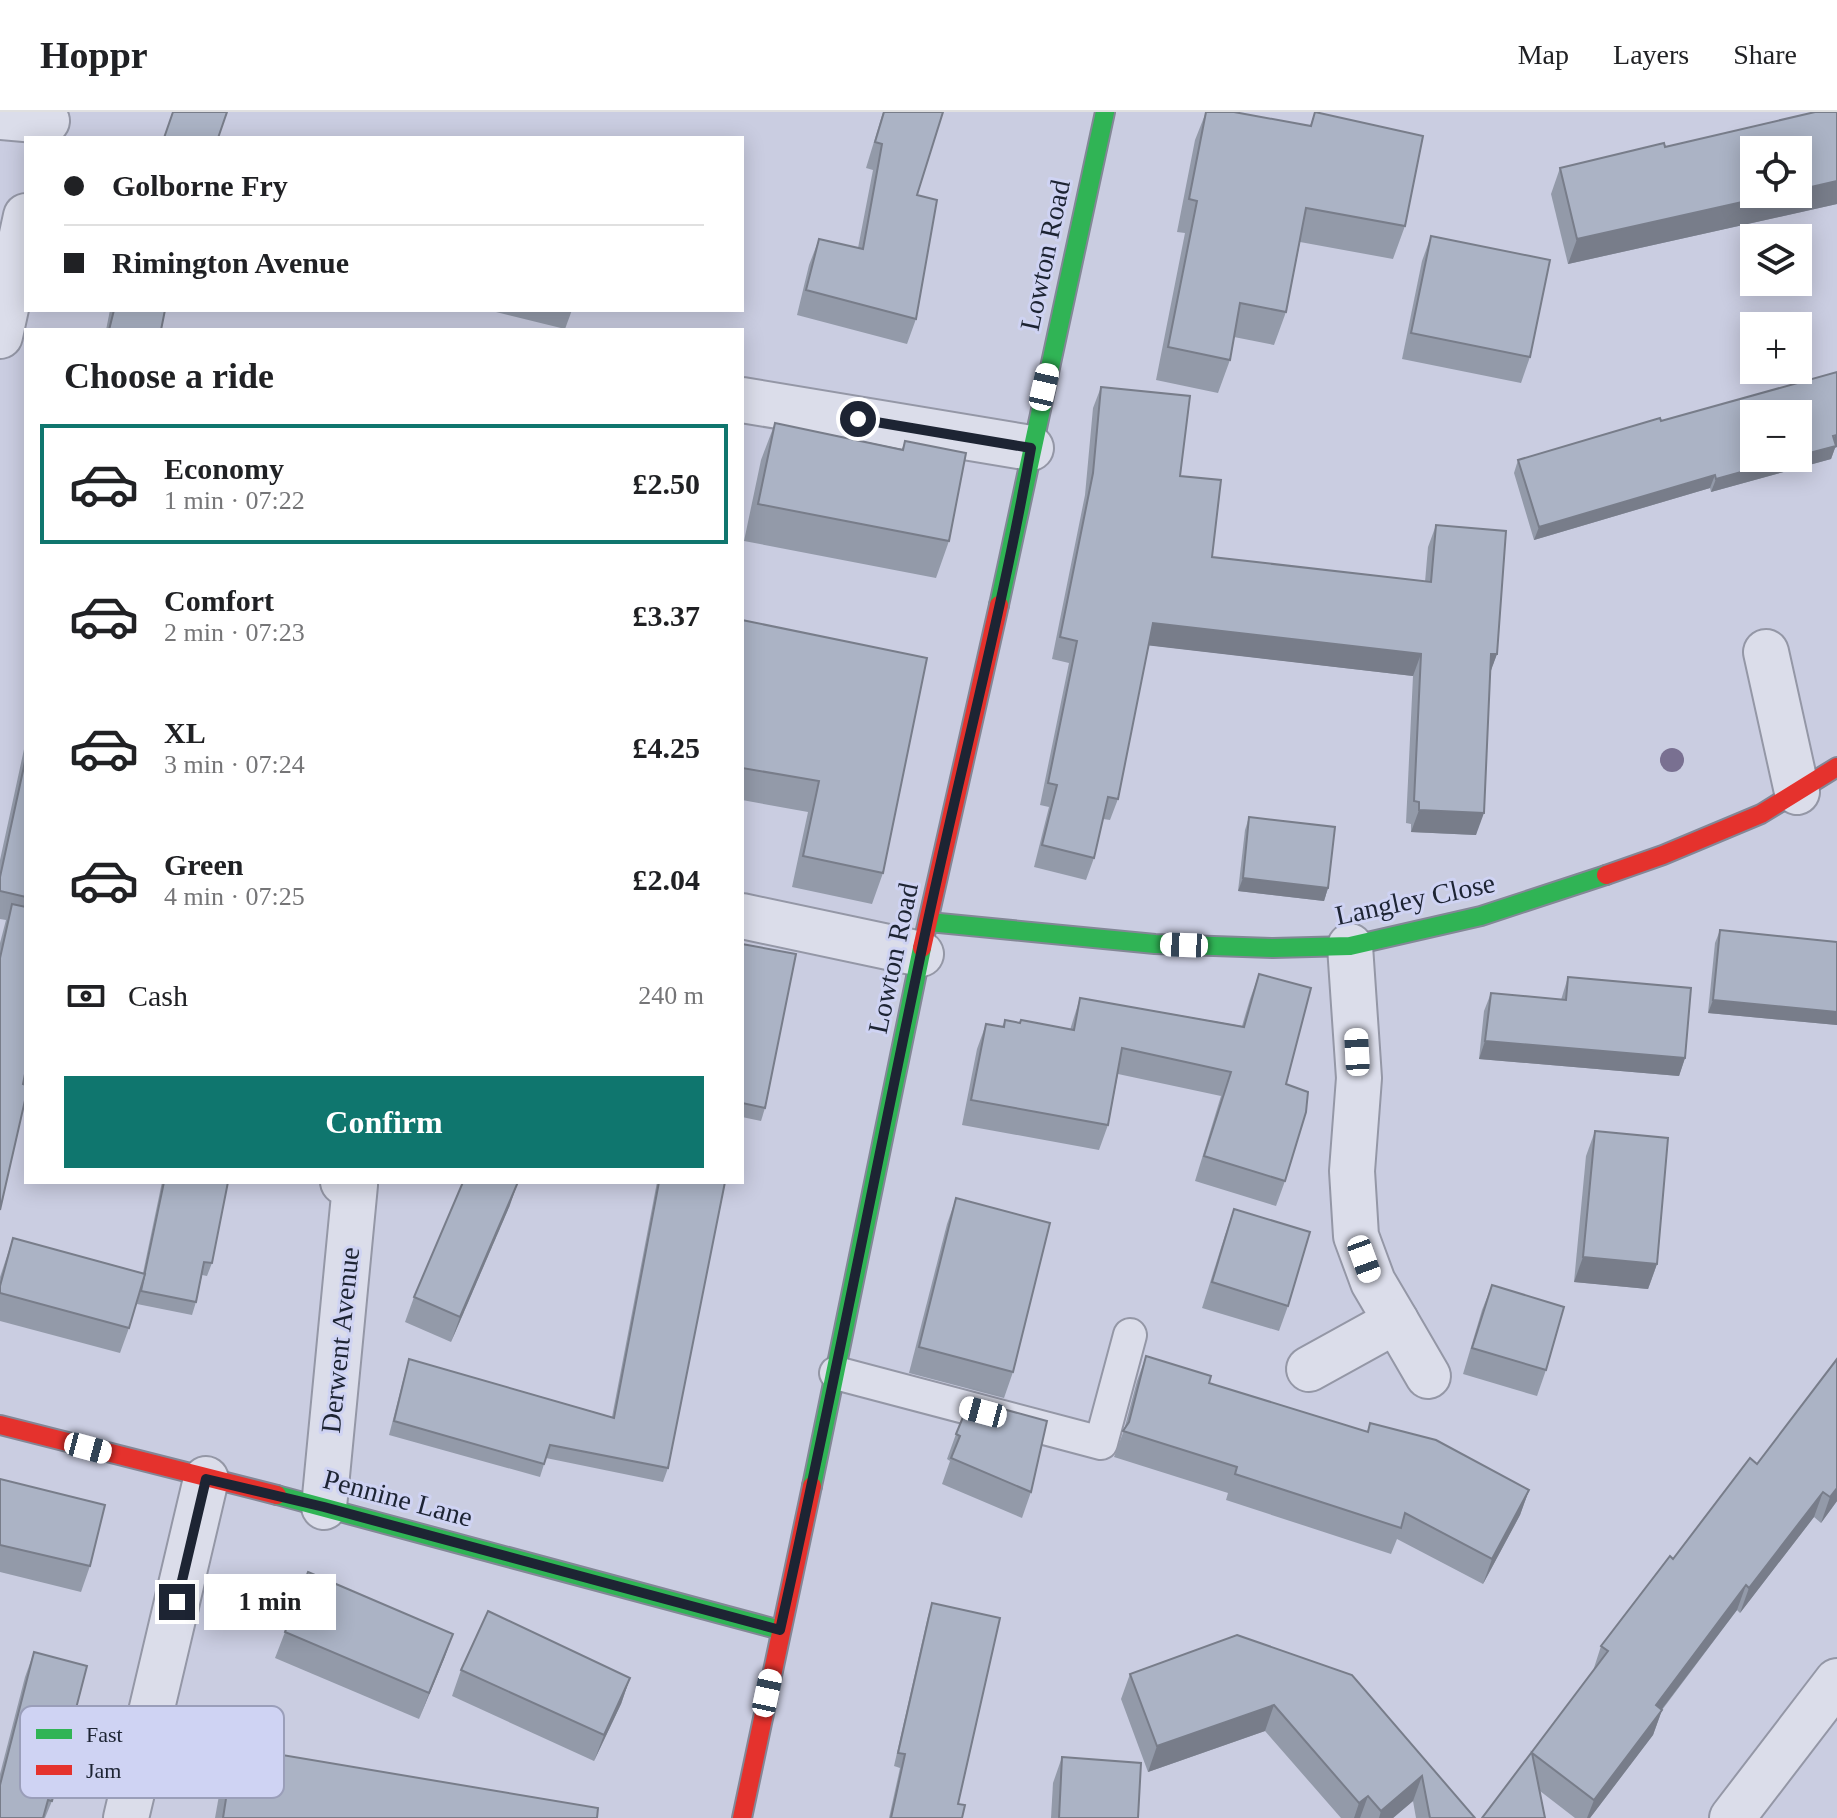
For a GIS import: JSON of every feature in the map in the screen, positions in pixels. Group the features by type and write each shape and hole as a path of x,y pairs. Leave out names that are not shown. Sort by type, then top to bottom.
{"street":[{"name":"Lowton Road","path":"742,1818 925,938 1105,112"},
{"path":"0,117 46,124"},
{"path":"0,336 24,225"},
{"path":"744,400 1031,448"},
{"path":"1766,652 1797,792"},
{"name":"Langley Close","path":"925,938 1273,948 1350,946 1481,916 1677,849 1761,814 1837,767"},
{"path":"744,916 925,938"},
{"path":"1350,946 1359,1078 1352,1171 1356,1236 1373,1282 1428,1376"},
{"name":"Derwent Avenue","path":"324,1507 355,1185 351,1184"},
{"path":"1309,1369 1396,1321"},
{"name":"Pennine Lane","path":"0,1425 324,1507 780,1630"},
{"path":"152,1706 206,1479"},
{"path":"1732,1818 1837,1681"},
{"path":"126,1818 131,1798"}],"lane":[{"path":"836,1373 1101,1443 1130,1335"}],"building":[{"path":"173,112 227,112 219,136 165,136"},
{"path":"884,112 943,112 917,195 937,200 916,319 806,290 819,239 863,249 882,144 875,142"},
{"path":"1206,112 1234,112 1311,126 1315,112 1423,136 1405,226 1306,208 1286,312 1240,303 1230,360 1168,347 1197,201 1189,199"},
{"path":"1815,112 1837,112 1837,181 1812,187 1812,136 1740,136 1740,203 1577,239 1560,168 1664,143 1665,147"},
{"path":"1431,236 1550,260 1530,357 1411,333"},
{"path":"114,312 165,312 161,328 110,328"},
{"path":"1837,372 1837,435 1833,436 1836,446 1812,452 1812,400 1740,400 1741,472 1716,479 1715,475 1539,527 1518,460 1660,418 1661,421 1794,384 1812,384 1812,379"},
{"path":"1101,387 1190,396 1180,476 1221,480 1212,557 1431,582 1436,525 1506,531 1497,654 1491,654 1484,813 1419,810 1419,802 1414,801 1421,654 1153,623 1118,799 1108,797 1094,858 1042,845 1057,785 1048,783 1077,641 1060,637 1093,473"},
{"path":"775,423 903,450 905,441 966,453 949,541 758,504"},
{"path":"744,620 927,658 883,873 803,856 819,781 744,768"},
{"path":"24,766 24,897 0,891 0,877"},
{"path":"1249,817 1335,827 1328,888 1243,878"},
{"path":"12,904 24,907 24,1105 0,1210 0,958"},
{"path":"1720,930 1837,942 1837,1012 1713,1000"},
{"path":"744,944 796,954 765,1108 744,1103"},
{"path":"1259,974 1311,988 1286,1084 1308,1092 1306,1112 1285,1181 1204,1156 1231,1072 1122,1048 1108,1125 971,1100 986,1024 1004,1027 1005,1020 1020,1023 1021,1020 1074,1030 1080,998 1244,1027"},
{"path":"1568,977 1691,988 1685,1058 1485,1041 1491,993 1566,1000"},
{"path":"1595,1131 1668,1138 1657,1264 1583,1257"},
{"path":"164,1184 228,1184 212,1263 204,1262 196,1302 141,1291"},
{"path":"462,1184 517,1184 460,1317 414,1297"},
{"path":"659,1184 725,1184 668,1468 550,1445 544,1464 394,1421 409,1359 614,1418"},
{"path":"956,1198 1050,1223 1013,1372 919,1347"},
{"path":"1234,1209 1310,1232 1288,1306 1212,1282"},
{"path":"13,1238 145,1274 129,1328 0,1293"},
{"path":"1492,1285 1564,1307 1546,1370 1472,1348"},
{"path":"1146,1356 1211,1376 1209,1383 1368,1432 1370,1423 1436,1440 1529,1490 1492,1559 1405,1513 1401,1528 1235,1474 1237,1467 1123,1431 1129,1422"},
{"path":"1837,1359 1837,1488 1830,1497 1823,1492 1749,1588 1746,1585 1656,1705 1662,1710 1594,1800 1532,1753 1545,1818 1482,1818 1608,1651 1601,1646 1670,1556 1673,1559 1750,1458 1757,1464"},
{"path":"970,1400 1047,1421 1031,1492 951,1458 960,1436 956,1434"},
{"path":"0,1479 105,1505 90,1566 0,1545"},
{"path":"308,1572 453,1634 429,1693 285,1632"},
{"path":"932,1603 1000,1618 958,1804 965,1805 962,1818 891,1818 905,1754 898,1753"},
{"path":"488,1611 630,1678 604,1735 461,1670"},
{"path":"1237,1635 1352,1675 1475,1818 1430,1818 1422,1776 1381,1811 1368,1796 1359,1803 1274,1705 1157,1746 1130,1674"},
{"path":"34,1652 87,1666 77,1706 20,1706"},
{"path":"20,1707 20,1798 53,1798 52,1801 48,1800 43,1818 0,1818 0,1785"},
{"path":"284,1755 598,1808 597,1818 223,1818 226,1798 284,1798"},
{"path":"1062,1757 1141,1763 1138,1818 1059,1818"}],"traffic: fast":[{"path":"999,605 1105,112"},
{"path":"929,922 1155,944 1273,948 1350,946 1481,916 1606,875"},
{"path":"812,1486 922,948"},
{"path":"277,1495 780,1630"}],"traffic: jam":[{"path":"922,948 999,605"},
{"path":"1606,875 1761,814 1837,767"},
{"path":"0,1425 277,1495"},
{"path":"742,1818 812,1486"}],"route":[{"path":"177,1602 206,1479 324,1507 780,1630 921,954 1018,522 1031,448 858,419"}]}
